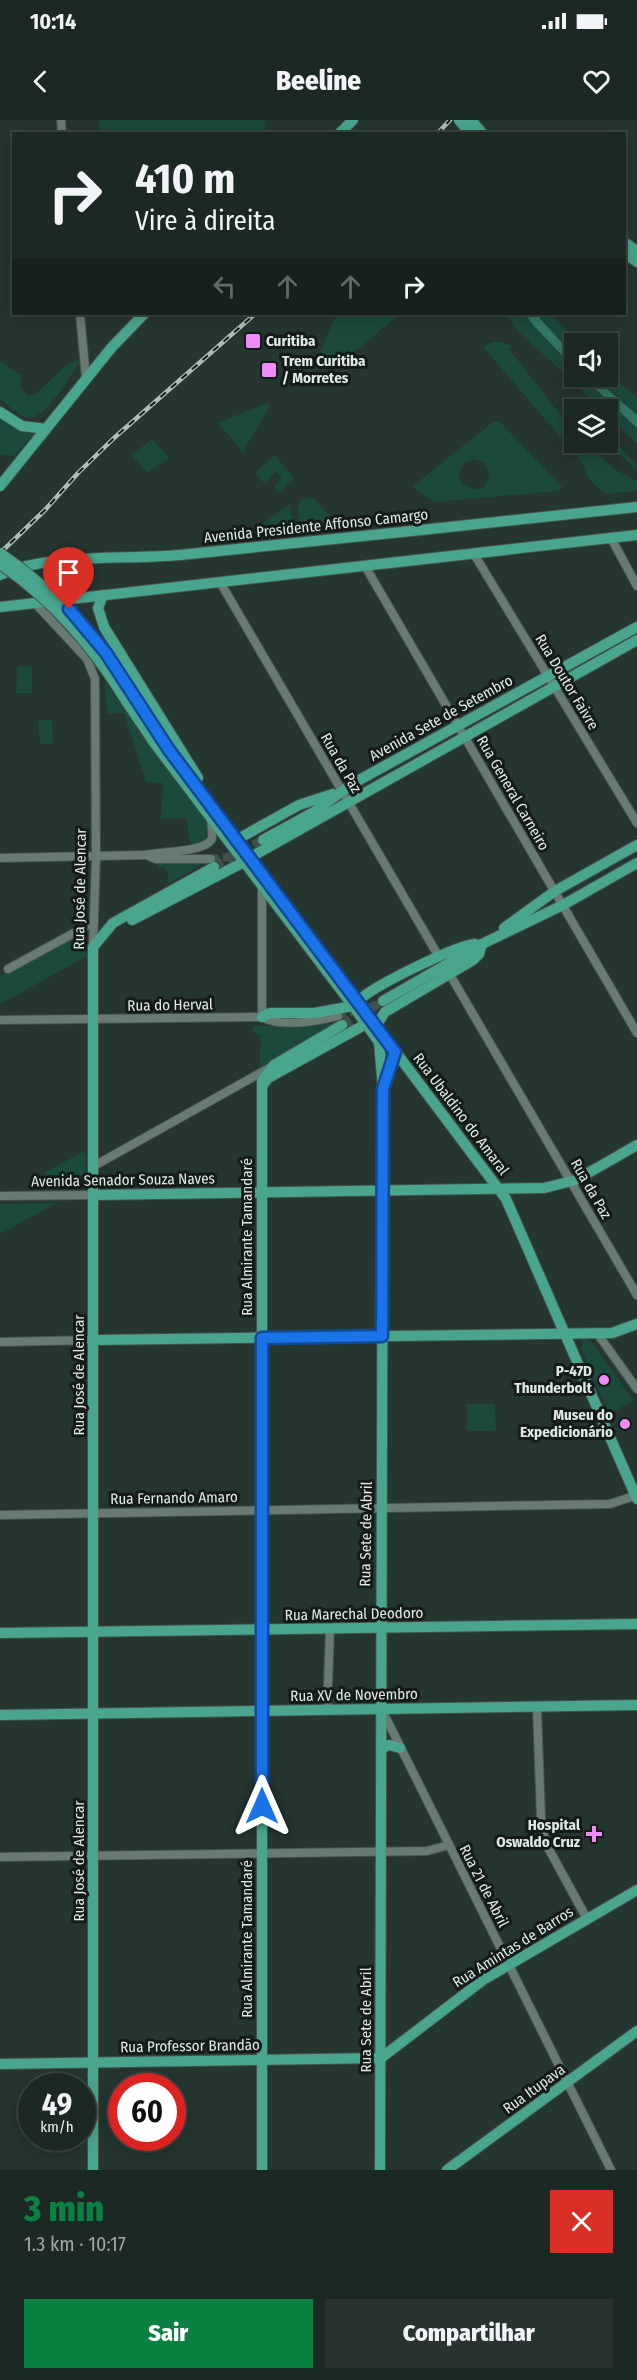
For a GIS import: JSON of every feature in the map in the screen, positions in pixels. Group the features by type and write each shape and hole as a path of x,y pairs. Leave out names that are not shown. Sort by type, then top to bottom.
{"main road":[{"path":"341,132 353,120"},
{"path":"459,120 469,132"},
{"path":"471,120 481,132"},
{"path":"0,482 143,315"},
{"path":"0,412 22,426 46,429"},
{"name":"Avenida Presidente Affonso Camargo","path":"0,575 25,567 50,563 171,556 637,507"},
{"path":"0,607 637,535"},
{"path":"0,554 36,579 69,609 106,653 129,698"},
{"path":"0,564 38,592 76,630 129,698"},
{"path":"103,595 98,608 101,621 198,778 207,798"},
{"name":"Avenida Sete de Setembro","path":"263,840 551,681 637,627"},
{"name":"Avenida Sete de Setembro","path":"551,681 637,640"},
{"name":"Rua Ubaldino do Amaral","path":"129,698 238,840 262,886 277,907 356,1004"},
{"name":"Rua Ubaldino do Amaral","path":"129,698 154,744 211,818 247,860 509,1203 636,1496"},
{"path":"238,840 298,805 345,796"},
{"path":"99,937 247,860 318,820 345,796"},
{"path":"262,1017 270,1013 315,1013 356,1004 439,957 463,946 482,944 555,891 637,845"},
{"path":"93,947 113,923 213,863"},
{"path":"383,1001 482,944 563,905 637,863"},
{"path":"262,1084 268,1078 371,1025 385,1012 473,960 479,954 482,944"},
{"name":"Rua José de Alencar","path":"93,947 93,2170"},
{"path":"262,1084 274,1065 340,1021"},
{"name":"Rua Ubaldino do Amaral","path":"371,1025 379,1042"},
{"name":"Rua Sete de Abril","path":"379,1042 383,1089 380,2170"},
{"path":"383,1089 395,1052"},
{"name":"Rua Almirante Tamandaré","path":"262,1084 262,2170"},
{"name":"Avenida Senador Souza Naves","path":"93,1195 552,1188 571,1182 637,1144"},
{"path":"94,1340 597,1334 621,1332 637,1324"},
{"name":"Rua Marechal Deodoro","path":"0,1633 637,1624"},
{"name":"Rua XV de Novembro","path":"0,1715 637,1706"},
{"path":"381,1749 389,1745 400,1748"},
{"name":"Rua Amintas de Barros","path":"381,2058 474,1986 637,1890"},
{"name":"Rua Itupava","path":"447,2170 637,2031"},
{"name":"Rua Professor Brandão","path":"0,2064 381,2058"}],"street":[{"path":"80,315 86,379"},
{"path":"611,538 637,586"},
{"name":"Rua Doutor Faivre","path":"474,554 637,823"},
{"name":"Rua General Carneiro","path":"365,566 637,1033"},
{"name":"Rua da Paz","path":"220,582 439,957"},
{"name":"Rua José de Alencar","path":"35,603 87,659 95,680 96,861 93,947"},
{"path":"0,858 96,861 111,855 145,855 202,848 212,837 211,818"},
{"path":"145,855 156,859 213,863"},
{"path":"262,886 262,1017"},
{"path":"262,916 267,910 277,907"},
{"path":"8,969 94,922"},
{"name":"Rua da Paz","path":"449,973 637,1295"},
{"name":"Rua do Herval","path":"0,1020 262,1017 270,1021 340,1021"},
{"path":"94,1166 274,1065"},
{"path":"249,1079 262,1084"},
{"name":"Avenida Senador Souza Naves","path":"0,1196 93,1195"},
{"path":"597,1334 637,1389"},
{"path":"0,1342 94,1340"},
{"name":"Rua Fernando Amaro","path":"0,1515 610,1504 636,1496"},
{"path":"327,1710 330,1629"},
{"path":"537,1708 544,1842 587,1919"},
{"name":"Rua 21 de Abril","path":"381,1710 611,2170"},
{"path":"0,1857 427,1851 449,1845"}],"shaded area":[{"path":"99,120 264,120 266,132 100,132"},
{"path":"339,315 398,315 361,347 316,370 313,367 335,318"},
{"path":"506,315 526,315 564,358 564,374 518,331"},
{"path":"526,315 537,315 564,345 564,358"},
{"path":"537,315 552,315 569,333 564,333 564,345"},
{"path":"492,342 512,346 509,349 564,419 564,438 562,439 483,347"},
{"path":"81,360 58,395 35,417 28,418 21,415 0,399 0,361 21,376 20,388 29,396 36,394 67,364"},
{"path":"618,382 637,397 637,415 605,387 618,387"},
{"path":"578,387 594,387 608,399 591,399"},
{"path":"594,387 605,387 637,415 637,428 618,410 618,399 606,399"},
{"path":"267,403 270,406 243,452 218,423"},
{"path":"618,408 637,429 637,444 618,425"},
{"path":"0,415 17,428 34,434 14,456 0,455"},
{"path":"493,422 500,422 562,487 558,491 435,502 412,487","holes":["473,459 484,462 490,476 483,488 473,490 461,483 459,473 464,463"]},
{"path":"152,439 169,458 147,473 132,455"},
{"path":"618,445 637,466 637,470 618,453"},
{"path":"596,453 614,469 637,481 637,491 606,494 588,478 578,457 580,454"},
{"path":"275,455 294,478 280,492 274,486 282,478 276,471 265,484 255,473"},
{"path":"314,498 340,527 308,531 304,527 298,516 299,504 301,499"},
{"path":"290,504 292,519 303,532 247,538 247,535"},
{"path":"32,666 32,693 16,693 17,667"},
{"path":"105,682 206,821 208,830 204,842 191,845 186,818 161,819 163,783 146,782 124,713 107,714"},
{"path":"38,720 52,720 53,743 40,744"},
{"path":"157,863 201,865 169,884 167,880 169,876 165,867 159,867"},
{"path":"84,932 87,956 0,1004 0,974 2,976"},
{"path":"341,1023 259,1069 261,1036 253,1032 253,1026"},
{"path":"85,1151 87,1185 46,1186 45,1172"},
{"path":"57,1203 0,1234 0,1204"},
{"path":"586,1339 592,1342 633,1400 609,1415 581,1348 582,1341"},
{"path":"467,1404 495,1404 496,1431 467,1431"}],"tunnel":[{"path":"214,867 263,840"},
{"path":"211,859 234,856"},
{"path":"342,1025 383,1001"},
{"path":"338,1016 379,1004"}],"railway":[{"path":"439,132 450,120"},
{"path":"0,553 114,438 254,315"}],"place":[{"name":"Curitiba","path":"253,341"},
{"name":"Trem Curitiba / Morretes","path":"269,370"},
{"name":"P-47D Thunderbolt","path":"604,1380"},
{"name":"Museu do Expedicionário","path":"625,1424"},
{"name":"Hospital Oswaldo Cruz","path":"594,1834"}],"route":[{"path":"69,609 106,653 169,750 395,1052 383,1089 382,1336 262,1338 262,1806"}]}
